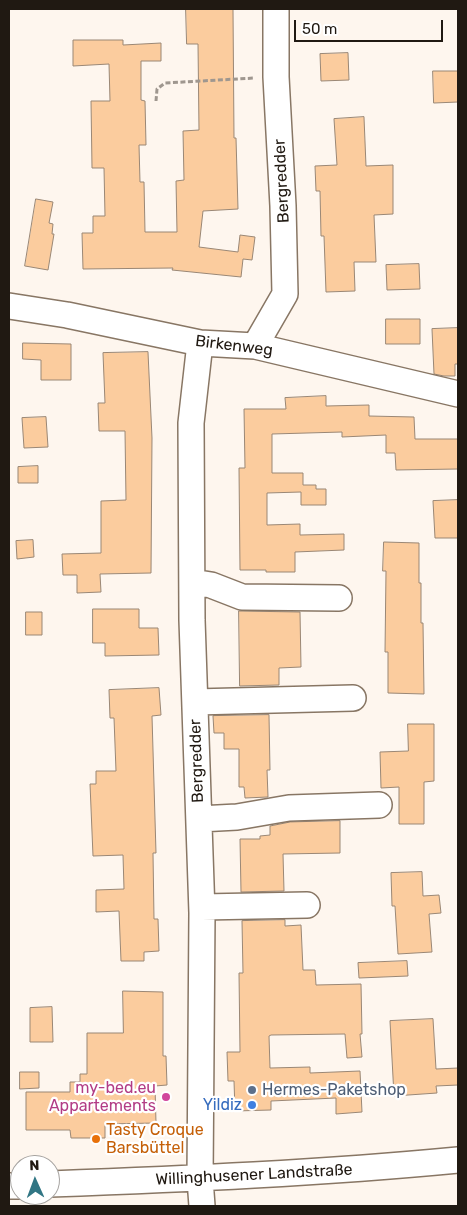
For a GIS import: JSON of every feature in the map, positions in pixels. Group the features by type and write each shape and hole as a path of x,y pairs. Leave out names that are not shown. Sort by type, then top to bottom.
{"street":[{"name":"Bergredder","path":"255,346 285,294 283,206 276,77 276,9"},
{"name":"Birkenweg","path":"9,306 67,315 200,343 255,346 458,394"},
{"name":"Bergredder","path":"200,343 191,423 192,582 202,907 200,1179 202,1206"},
{"path":"192,582 211,585 242,597 339,598"},
{"path":"195,702 353,698"},
{"path":"199,819 237,817 289,808 379,805"},
{"path":"202,907 307,905"},
{"name":"Willinghusener Landstraße","path":"60,1184 200,1179 390,1167 458,1160"}],"path":[{"path":"156,101 157,89 165,83 276,77"}],"building":[{"path":"186,9 233,9 234,138 236,138 238,209 203,211 199,247 238,252 240,235 255,237 252,260 243,259 241,277 172,270 173,268 83,269 82,233 93,233 93,216 105,216 104,168 92,168 91,101 110,101 109,64 73,66 73,40 123,40 123,45 161,43 161,61 141,61 141,100 145,101 146,145 139,145 140,182 144,182 145,232 177,232 176,181 184,180 183,131 199,130 198,44 187,44"},
{"path":"348,53 349,80 321,81 320,54"},
{"path":"433,71 458,71 458,102 434,103"},
{"path":"364,117 366,166 393,165 393,214 374,215 376,262 354,262 355,291 326,292 324,236 321,236 320,191 316,191 315,166 337,165 334,119"},
{"path":"36,199 53,202 49,223 53,224 52,234 54,234 48,270 25,266"},
{"path":"419,264 420,289 387,290 386,265"},
{"path":"386,319 420,319 420,344 386,344"},
{"path":"458,328 458,364 455,364 455,376 434,374 432,329"},
{"path":"23,343 71,344 71,380 41,380 41,360 23,359"},
{"path":"148,352 152,438 151,573 100,574 101,592 77,593 77,575 63,575 62,554 101,553 101,501 126,500 125,431 99,431 98,403 105,403 103,353"},
{"path":"326,396 326,406 369,405 369,416 414,417 415,439 458,439 458,469 396,470 395,453 386,453 386,435 342,437 342,432 272,434 272,473 303,473 303,485 316,485 316,489 326,489 326,505 301,505 301,492 267,493 267,525 300,524 300,535 344,534 344,550 295,552 295,572 240,570 239,468 245,468 244,409 286,409 285,398"},
{"path":"46,417 48,447 24,448 22,418"},
{"path":"38,466 38,483 18,483 18,467"},
{"path":"458,500 458,538 435,538 433,501"},
{"path":"33,540 34,557 17,559 16,541"},
{"path":"384,542 419,543 424,694 388,693 388,652 385,652 386,571 383,571"},
{"path":"93,609 139,609 139,628 158,628 159,655 105,656 105,643 93,643"},
{"path":"239,611 300,612 301,667 279,668 279,685 240,686"},
{"path":"26,612 42,612 42,635 26,635"},
{"path":"159,688 161,715 152,716 156,853 153,853 154,919 158,919 159,951 144,952 144,961 121,961 119,911 96,912 96,890 124,889 123,855 93,856 90,784 96,784 96,771 116,771 114,718 110,718 109,690"},
{"path":"269,715 270,770 267,770 268,797 245,798 244,787 239,787 239,749 224,749 224,733 214,733 213,716"},
{"path":"408,724 434,724 434,781 424,782 424,824 399,824 399,787 381,788 380,752 408,751"},
{"path":"340,821 340,853 283,854 284,891 241,892 240,839 260,839 260,836 270,835 270,826 290,822"},
{"path":"422,872 423,896 439,895 441,913 429,914 432,952 398,954 395,906 392,906 391,873"},
{"path":"285,920 285,926 301,925 303,970 315,970 316,985 361,984 362,1034 360,1034 362,1057 347,1058 345,1034 271,1035 269,1036 270,1068 310,1067 310,1073 360,1071 362,1112 336,1114 336,1098 271,1101 271,1110 235,1111 234,1081 228,1081 227,1052 240,1052 239,973 243,973 242,921"},
{"path":"407,961 408,976 359,978 358,963"},
{"path":"123,991 163,992 163,1056 166,1056 167,1085 155,1086 156,1123 105,1124 105,1138 71,1138 70,1130 26,1130 26,1092 70,1092 70,1082 80,1082 80,1074 87,1074 87,1033 123,1033"},
{"path":"52,1007 53,1042 30,1042 30,1008"},
{"path":"433,1019 436,1069 458,1068 458,1085 436,1086 437,1093 394,1096 390,1021"},
{"path":"20,1072 39,1072 39,1088 20,1089"}],"place":[{"name":"Hermes-Paketshop","path":"252,1090"},
{"name":"my-bed.eu Appartements","path":"166,1097"},
{"name":"Yildiz","path":"252,1105"},
{"name":"Tasty Croque Barsbüttel","path":"96,1139"}]}
